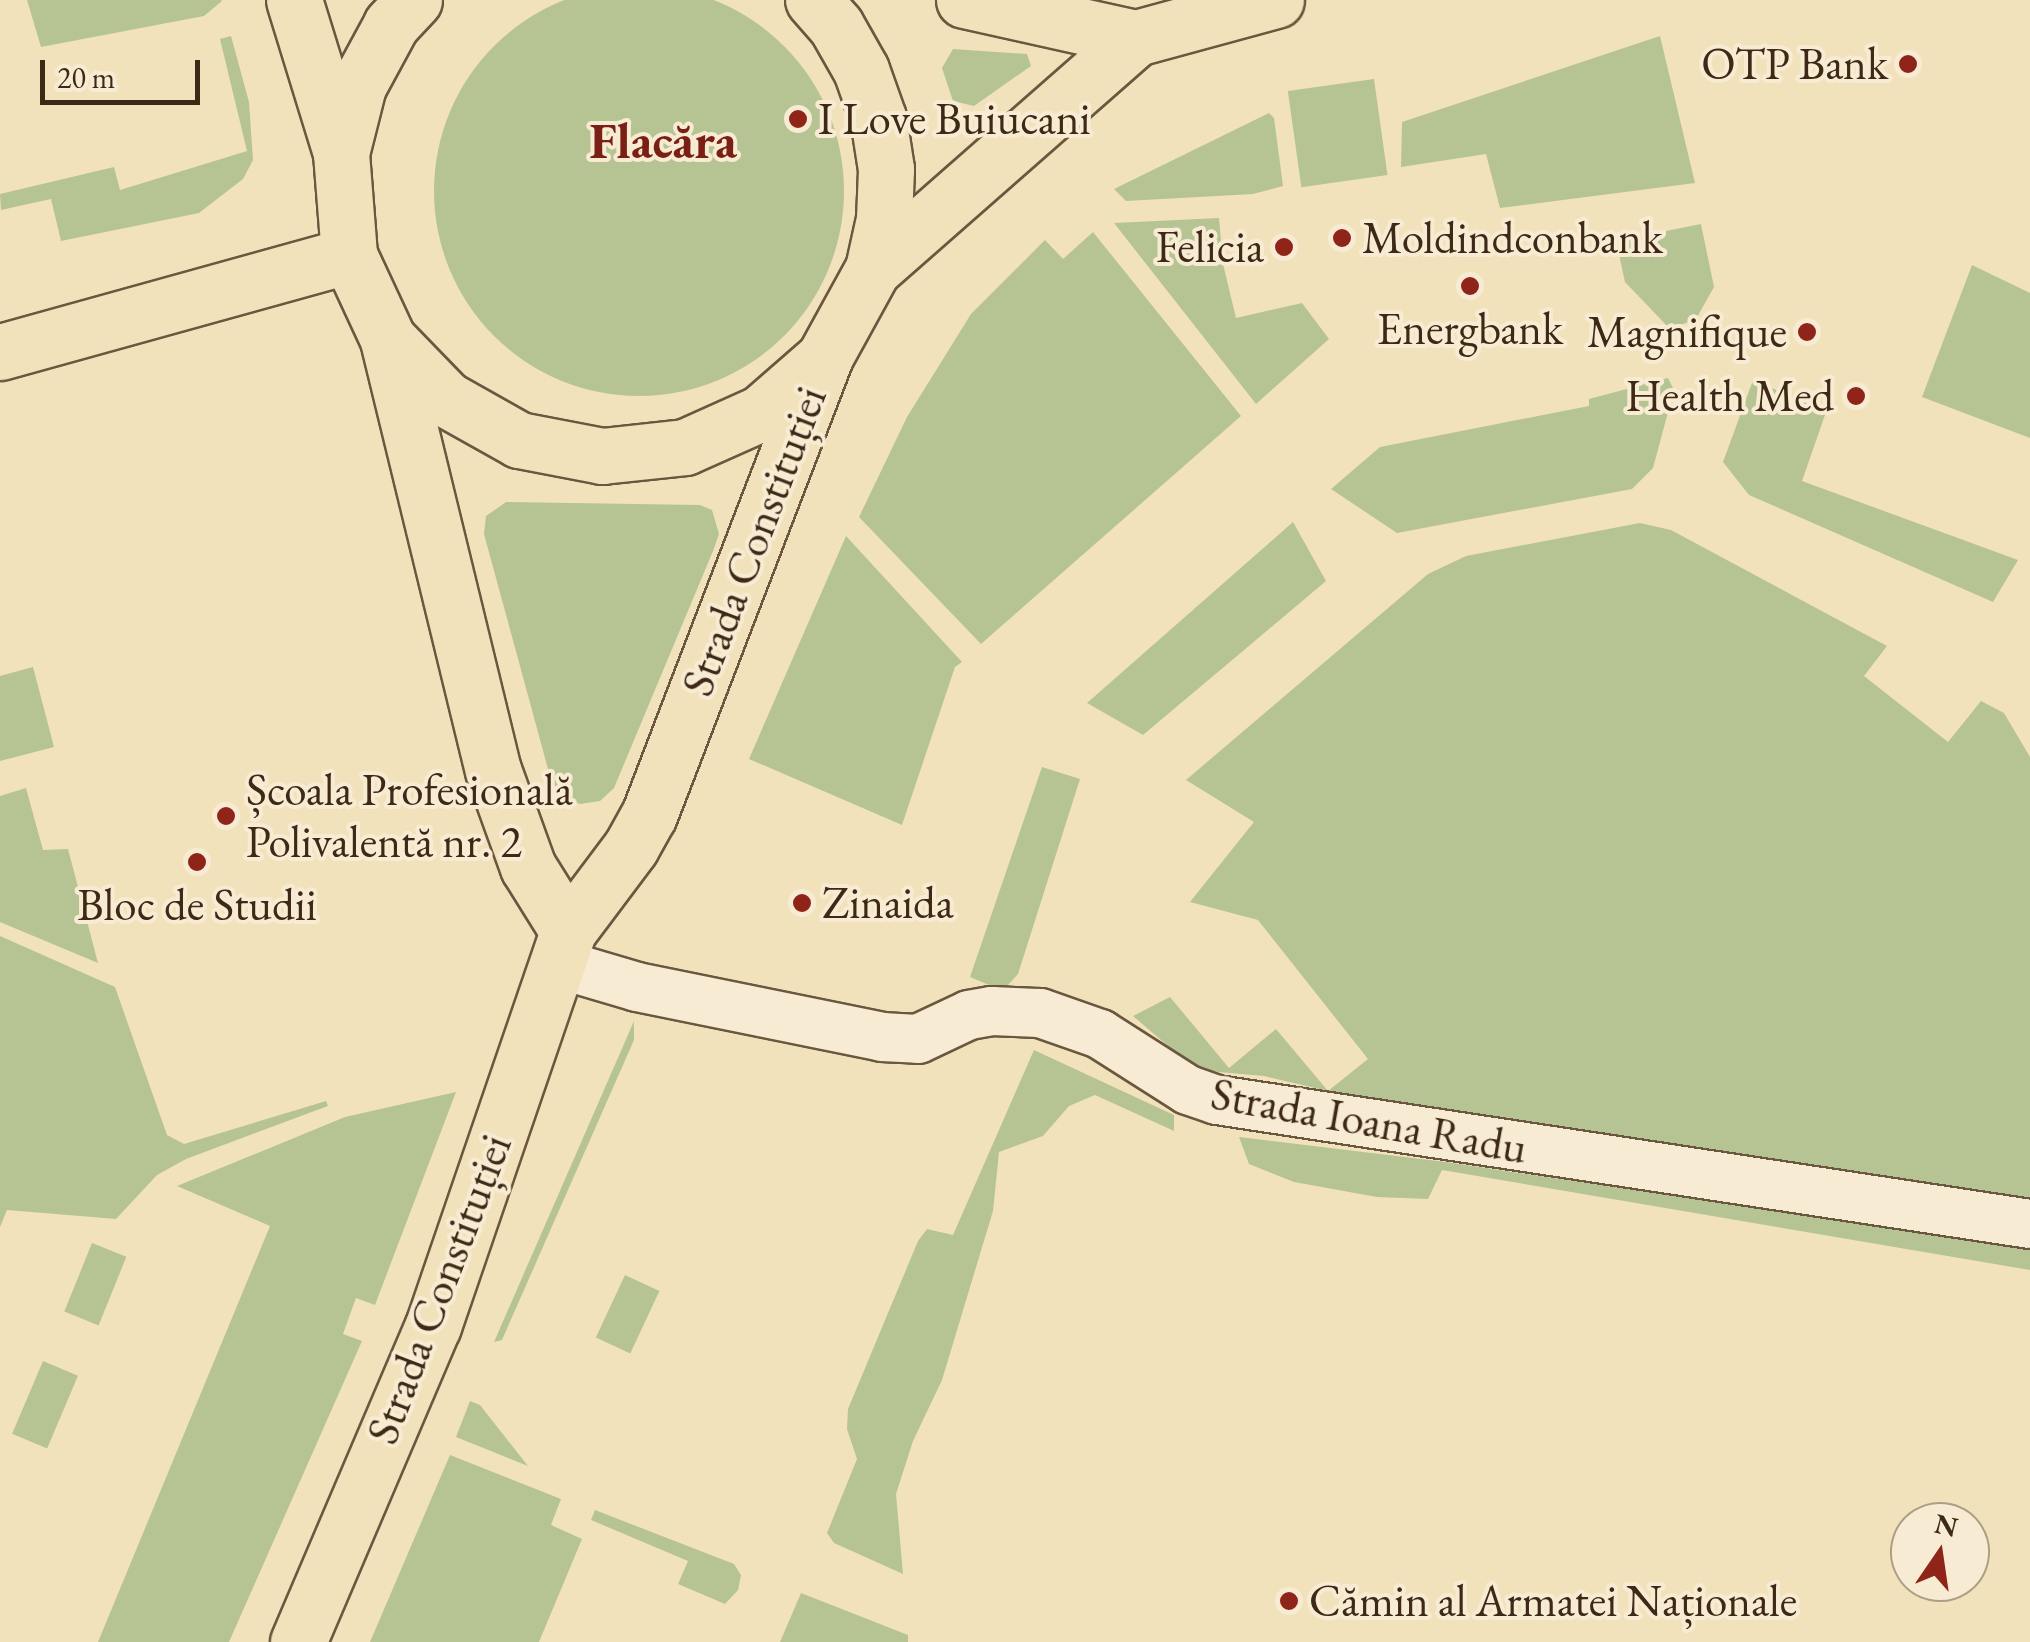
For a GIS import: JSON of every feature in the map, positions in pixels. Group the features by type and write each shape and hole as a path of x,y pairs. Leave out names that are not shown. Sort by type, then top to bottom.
{"main road":[{"path":"294,0 341,152 349,254 388,339 493,770 562,947"},
{"path":"341,152 358,86 391,25 414,0"},
{"path":"388,339 446,399 520,440 602,456 685,447 761,413 824,358 872,269 884,219 886,169 878,118 861,70 836,26 813,0"},
{"path":"964,0 1136,38"},
{"path":"872,269 1136,38 1276,0"},
{"path":"0,352 349,254"},
{"name":"Strada Constituției","path":"298,1642 433,1326 562,947 649,815 824,358"}],"street":[{"name":"Strada Ioana Radu","path":"562,947 637,986 882,1037 918,1040 980,1013 1040,1012 1100,1034 1188,1090 1218,1100 2030,1224"}],"green space":[{"path":"639,-14 679,-10 717,2 753,21 784,46 809,77 828,113 840,151 844,191 840,231 828,269 809,305 784,336 753,361 717,380 679,392 639,396 599,392 561,380 525,361 494,336 469,305 450,269 438,231 434,191 438,151 450,113 469,77 494,46 525,21 561,2 599,-10"},
{"path":"27,0 222,1 204,16 41,47"},
{"path":"231,36 249,102 253,160 243,179 199,213 61,241 51,199 1,210 0,194 114,167 120,190 247,151 220,39"},
{"path":"1660,36 1695,183 1500,208 1486,154 1401,167 1402,122"},
{"path":"953,49 1027,54 1031,66 974,106 953,101 942,68"},
{"path":"1374,79 1387,175 1301,187 1288,91"},
{"path":"1269,113 1274,118 1283,186 1253,194 1126,201 1114,189"},
{"path":"1219,218 1223,264 1236,318 1302,303 1329,339 1256,404 1114,223"},
{"path":"1701,224 1714,287 1696,319 1670,329 1625,282 1616,241"},
{"path":"1093,232 1241,416 981,644 859,517 907,417 971,314 1045,240 1063,259"},
{"path":"1972,265 2030,293 2030,438 1922,397"},
{"path":"1668,378 1674,390 1653,468 1632,489 1397,533 1331,489 1380,447 1589,406 1589,399"},
{"path":"1753,380 1826,412 1802,481 2018,560 1993,602 1749,495 1723,462"},
{"path":"506,502 700,505 712,510 719,534 713,551 614,788 600,801 580,804 561,796 551,780 484,534 486,516"},
{"path":"1293,522 1326,581 1143,735 1087,703"},
{"path":"1640,523 1671,530 1887,646 1864,676 1948,742 1981,701 2004,713 2030,757 2030,1203 1328,1091 1368,1059 1258,920 1190,902 1254,822 1186,780 1428,574 1466,556"},
{"path":"846,536 962,662 955,667 902,825 749,759"},
{"path":"33,667 54,747 0,761 0,676"},
{"path":"1042,767 1080,779 1018,974 1008,985 989,985 970,977"},
{"path":"26,788 43,850 68,849 98,963 0,922 0,796"},
{"path":"0,936 115,987 167,1135 184,1144 326,1101 328,1106 186,1159 157,1175 116,1219 7,1210 0,1227"},
{"path":"1170,997 1229,1068 1276,1029 1328,1091 1264,1076 1196,1070 1133,1016"},
{"path":"634,1021 634,1040 502,1340 494,1342"},
{"path":"1034,1050 1174,1115 1174,1131 1095,1095 1069,1106 1043,1136 999,1152 993,1211 942,1380 913,1441 896,1494 903,1574 834,1543 827,1533 857,1459 847,1429 848,1409 918,1241 927,1229 953,1235"},
{"path":"456,1092 375,1305 356,1298 343,1334 362,1341 229,1642 98,1642 270,1226 177,1186 345,1117"},
{"path":"1239,1137 1446,1162 2030,1249 2030,1270 1442,1170 1428,1199 1377,1197 1294,1182 1249,1164"},
{"path":"92,1243 126,1257 99,1325 64,1312"},
{"path":"625,1275 659,1291 630,1354 596,1338"},
{"path":"43,1361 78,1376 47,1449 12,1434"},
{"path":"470,1401 480,1405 528,1466 456,1437"},
{"path":"450,1455 561,1499 551,1525 582,1539 539,1642 370,1642"},
{"path":"595,1510 734,1564 741,1575 738,1590 725,1604 678,1584 688,1561 591,1520"},
{"path":"801,1593 908,1635 908,1642 780,1642"}],"place":[{"name":"OTP Bank","path":"1908,64"},
{"name":"I Love Buiucani","path":"798,119"},
{"name":"Moldindconbank","path":"1342,238"},
{"name":"Felicia","path":"1284,247"},
{"name":"Energbank","path":"1470,286"},
{"name":"Magnifique","path":"1807,332"},
{"name":"Health Med","path":"1856,396"},
{"name":"Școala Profesională Polivalentă nr. 2","path":"226,816"},
{"name":"Bloc de Studii","path":"197,862"},
{"name":"Zinaida","path":"802,903"},
{"name":"Cămin al Armatei Naționale","path":"1289,1601"}],"district":[{"name":"Flacăra","path":"663,141"}]}
